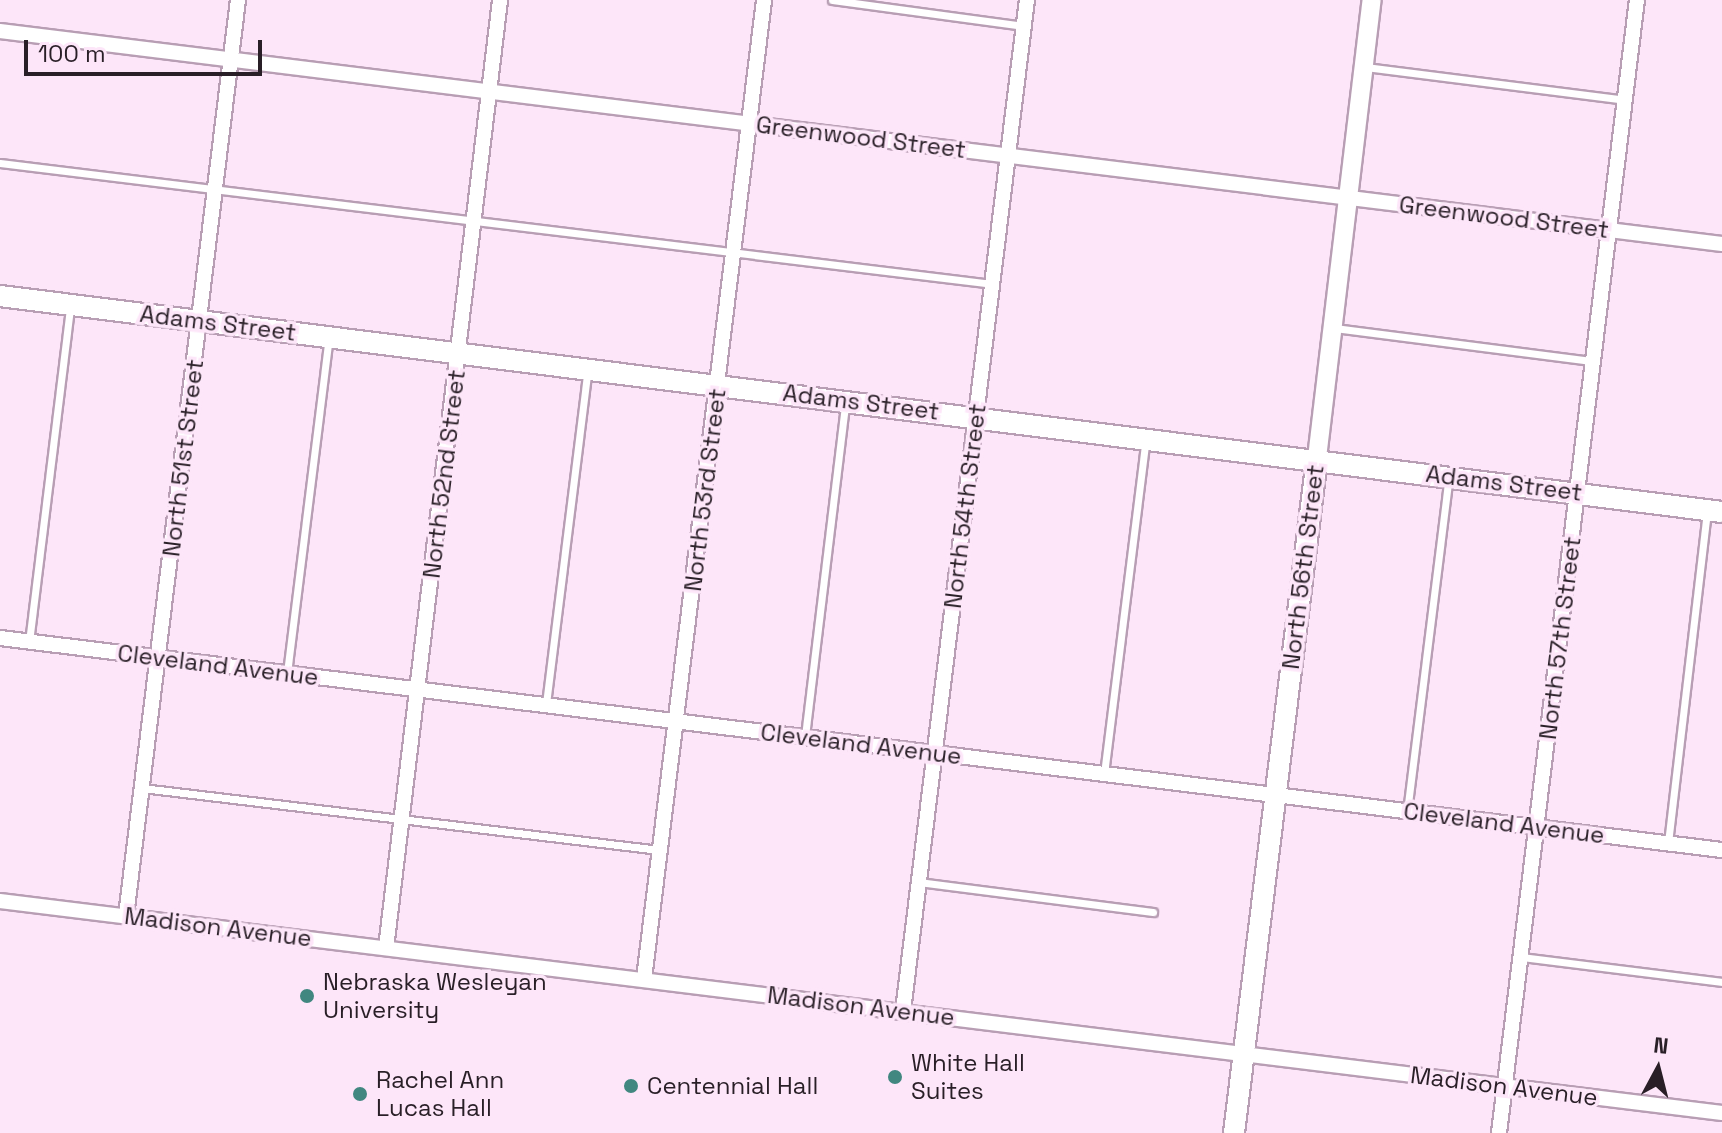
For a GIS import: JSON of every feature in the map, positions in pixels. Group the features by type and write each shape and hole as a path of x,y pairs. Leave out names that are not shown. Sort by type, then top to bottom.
{"main road":[{"name":"Adams Street","path":"0,296 1317,458 1714,511"},
{"name":"North 56th Street","path":"1234,1133 1317,458"}],"street":[{"name":"North 51st Street","path":"126,916 238,0"},
{"name":"North 52nd Street","path":"386,948 500,0"},
{"name":"North 53rd Street","path":"644,979 764,0"},
{"name":"North 54th Street","path":"903,1011 1027,0"},
{"name":"North 56th Street","path":"1317,458 1372,0"},
{"name":"North 57th Street","path":"1499,1133 1637,0"},
{"name":"Greenwood Street","path":"0,31 1722,244"},
{"name":"Cleveland Avenue","path":"0,638 1722,850"},
{"name":"Madison Avenue","path":"0,901 1722,1113"}],"lane":[{"path":"832,0 1024,26"},
{"path":"1364,67 1625,100"},
{"path":"0,163 992,284"},
{"path":"29,642 71,305"},
{"path":"1332,328 1592,361"},
{"path":"287,673 329,337"},
{"path":"546,704 587,368"},
{"path":"805,736 845,400"},
{"path":"1104,774 1146,437"},
{"path":"1407,812 1449,476"},
{"path":"1668,843 1714,511"},
{"path":"142,788 660,850"},
{"path":"918,882 1153,912"},
{"path":"1521,957 1722,982"}],"place":[{"name":"Nebraska Wesleyan University","path":"307,996"},
{"name":"White Hall Suites","path":"895,1077"},
{"name":"Centennial Hall","path":"631,1086"},
{"name":"Rachel Ann Lucas Hall","path":"360,1094"}]}
